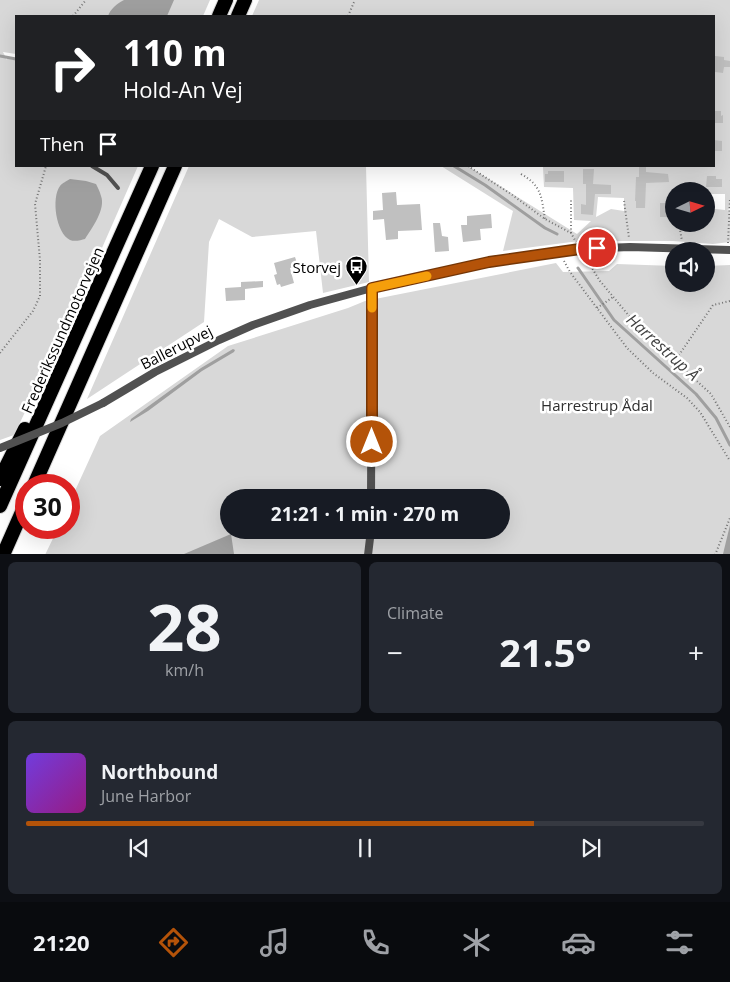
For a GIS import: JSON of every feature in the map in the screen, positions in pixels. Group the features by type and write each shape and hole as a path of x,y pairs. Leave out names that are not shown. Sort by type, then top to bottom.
{"highway":[{"path":"219,15 226,0"},
{"path":"238,15 245,0"},
{"name":"Frederikssundmotorvejen","path":"0,506 152,167"},
{"path":"39,474 175,167"},
{"path":"0,478 26,427 58,378"},
{"path":"4,554 15,528"}],"street":[{"name":"Ballerupvej","path":"0,448 62,423 103,403 163,368 219,340 258,323 310,305 372,288 489,262 580,249 665,248"},
{"name":"Ballerupvej","path":"715,249 729,250"},
{"path":"371,489 372,288"},
{"path":"368,554 370,539"}],"lane":[{"path":"94,167 108,175 118,188"}],"path":[{"path":"75,15 86,0"},
{"path":"348,15 355,0"},
{"path":"0,352 33,311 40,296 40,260 35,204 46,167"},
{"path":"470,167 545,219 571,233"},
{"path":"520,174 532,180 540,192 545,219"},
{"path":"571,198 571,233 600,281 640,329 711,394 730,427"},
{"path":"729,250 730,199"},
{"path":"624,201 630,247"},
{"path":"559,252 570,272 627,348 653,373 687,398 700,412 730,461"},
{"path":"597,308 613,297"},
{"path":"675,360 713,305 730,301"},
{"path":"715,554 730,518"}],"green space":[{"path":"0,0 210,0 203,15 15,15 15,54 3,52 7,60 7,58 15,60 15,167 138,167 84,289 14,435 0,440"},
{"path":"259,0 730,0 730,209 727,210 730,211 730,242 715,244 715,242 673,241 579,241 503,251 513,211 443,167 470,167 577,234 591,221 574,220 573,188 544,187 543,167 715,167 715,15 252,15","holes":["598,197 624,198 624,211 611,209 596,217"]},
{"path":"189,167 366,167 369,282 323,293 316,231 252,237 219,219 209,242 204,322 87,399"},
{"name":"Harrestrup Ådal","path":"556,263 563,272 609,271 617,264 665,266 665,292 715,292 715,266 730,265 730,554 45,554 53,539 80,539 80,480 100,436 228,346 365,301"}],"shaded area":[{"path":"124,0 174,0 167,15 108,15"},
{"path":"70,179 96,184 102,201 98,218 85,239 78,241 70,240 65,236 56,215 57,191 61,185"},
{"path":"233,349 235,350 234,352 202,371 130,422 131,419 201,368"},
{"path":"730,525 730,554 723,554"},
{"path":"220,539 232,539 234,554 184,554"}],"building":[{"path":"715,56 724,57 724,60 730,61 730,67 724,67 723,73 715,72"},
{"path":"715,111 721,111 723,123 715,123"},
{"path":"715,140 722,141 722,151 715,151"},
{"path":"639,167 646,167 646,172 668,174 669,182 646,183 645,208 636,208 636,177 639,177"},
{"path":"583,169 594,169 593,184 611,185 611,194 595,194 593,215 581,214 581,204 586,205 586,184 583,184"},
{"path":"548,171 564,171 564,182 545,182 545,174 548,174"},
{"path":"707,176 716,176 716,179 722,179 722,187 715,187 715,182 706,182"},
{"path":"396,192 397,205 420,204 422,230 398,231 398,239 386,240 384,219 373,220 373,211 383,210 382,193"},
{"path":"660,203 665,203 665,217 660,217"},
{"path":"491,214 492,228 480,229 481,240 463,242 461,225 467,225 467,216"},
{"path":"433,223 440,223 442,236 448,237 449,251 435,252"},
{"path":"295,257 298,266 290,268 294,283 281,287 280,284 277,285 274,275 277,274 274,263"},
{"path":"263,281 263,287 245,289 245,300 226,301 225,288 241,287 241,282"}],"waterway":[{"name":"Harrestrup Å","path":"0,56 15,59"},
{"name":"Harrestrup Å","path":"456,167 485,185 545,228 557,234"},
{"name":"Harrestrup Å","path":"578,268 614,320 696,394 716,418 730,445"}],"slow traffic":[{"path":"372,308 372,288 427,276"}],"place":[{"name":"Storvej","path":"357,286"}],"route":[{"path":"372,442 372,288 489,262 597,248"}]}
